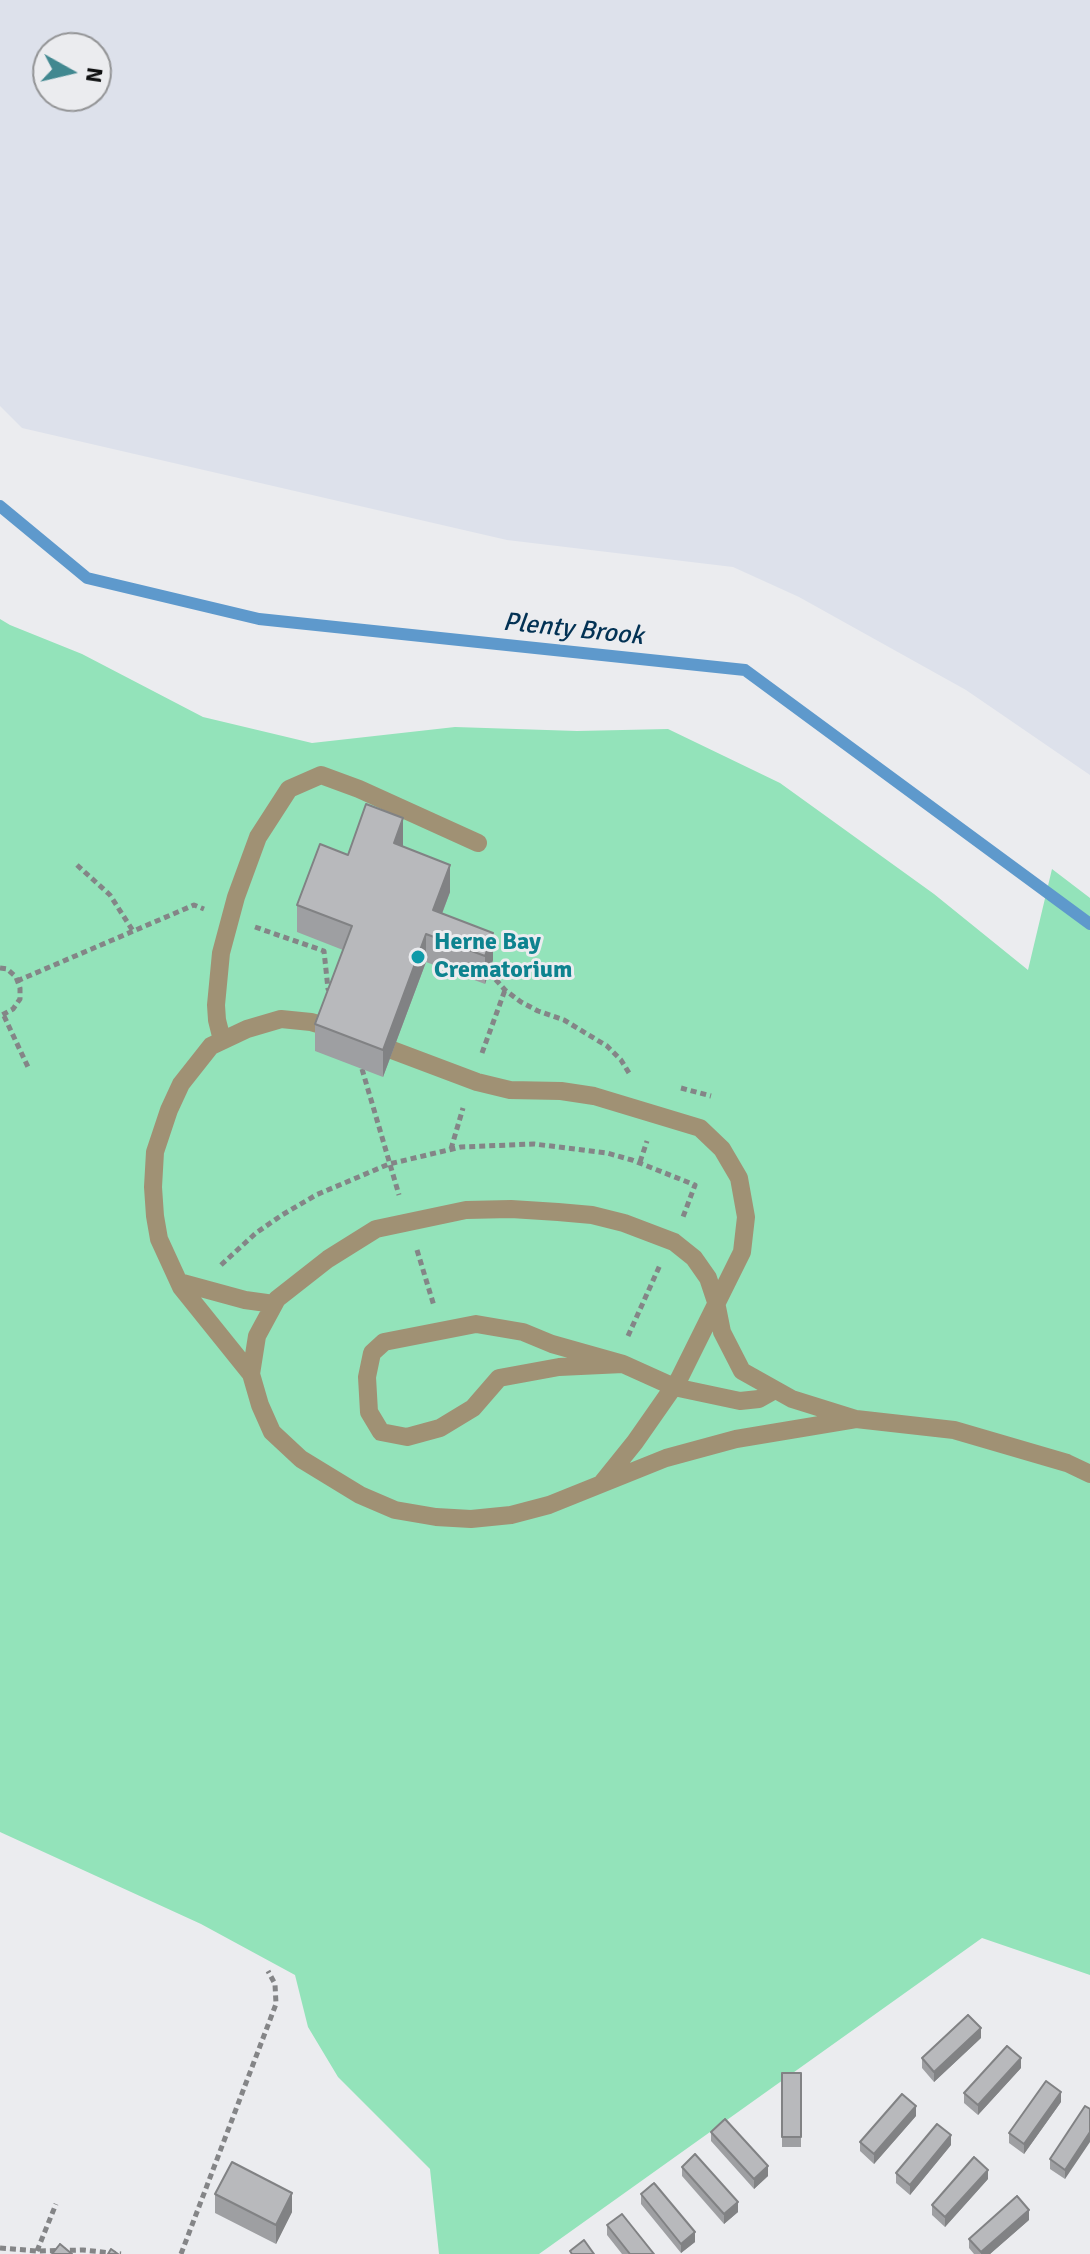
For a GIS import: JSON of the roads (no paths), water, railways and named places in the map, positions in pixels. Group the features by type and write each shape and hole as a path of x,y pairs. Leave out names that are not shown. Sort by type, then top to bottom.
{"lane":[{"path":"222,1040 216,1005 221,953 236,897 258,837 289,789 321,775 478,843"},
{"path":"325,1026 281,1019 247,1029 211,1046 181,1084 155,1152 155,1216 159,1239 179,1282 251,1374 272,1432 301,1459 350,1489 395,1510 471,1519 511,1515 549,1505 666,1458 736,1439 856,1419"},
{"path":"392,1050 477,1082 510,1090 561,1091 594,1096 700,1128 722,1149 739,1178 746,1217 742,1252 674,1387 601,1484"},
{"path":"251,1374 257,1336 277,1299 328,1259 376,1229 466,1210 511,1209 592,1215 624,1223 674,1242 694,1258 708,1278 722,1332 742,1371 792,1399 856,1419 954,1430 1067,1463 1090,1474"},
{"path":"179,1282 245,1300 274,1304"},
{"path":"623,1364 559,1367 499,1378 473,1408 440,1428 407,1437 381,1432 369,1412 369,1365 372,1353 384,1342 476,1324 523,1332 552,1344 623,1364 674,1387 740,1401 759,1399 775,1390"}],"waterway":[{"name":"Plenty Brook","path":"0,506 87,578 259,619 745,670 1090,924"}],"place":[{"name":"Herne Bay Crematorium","path":"418,957"}]}
